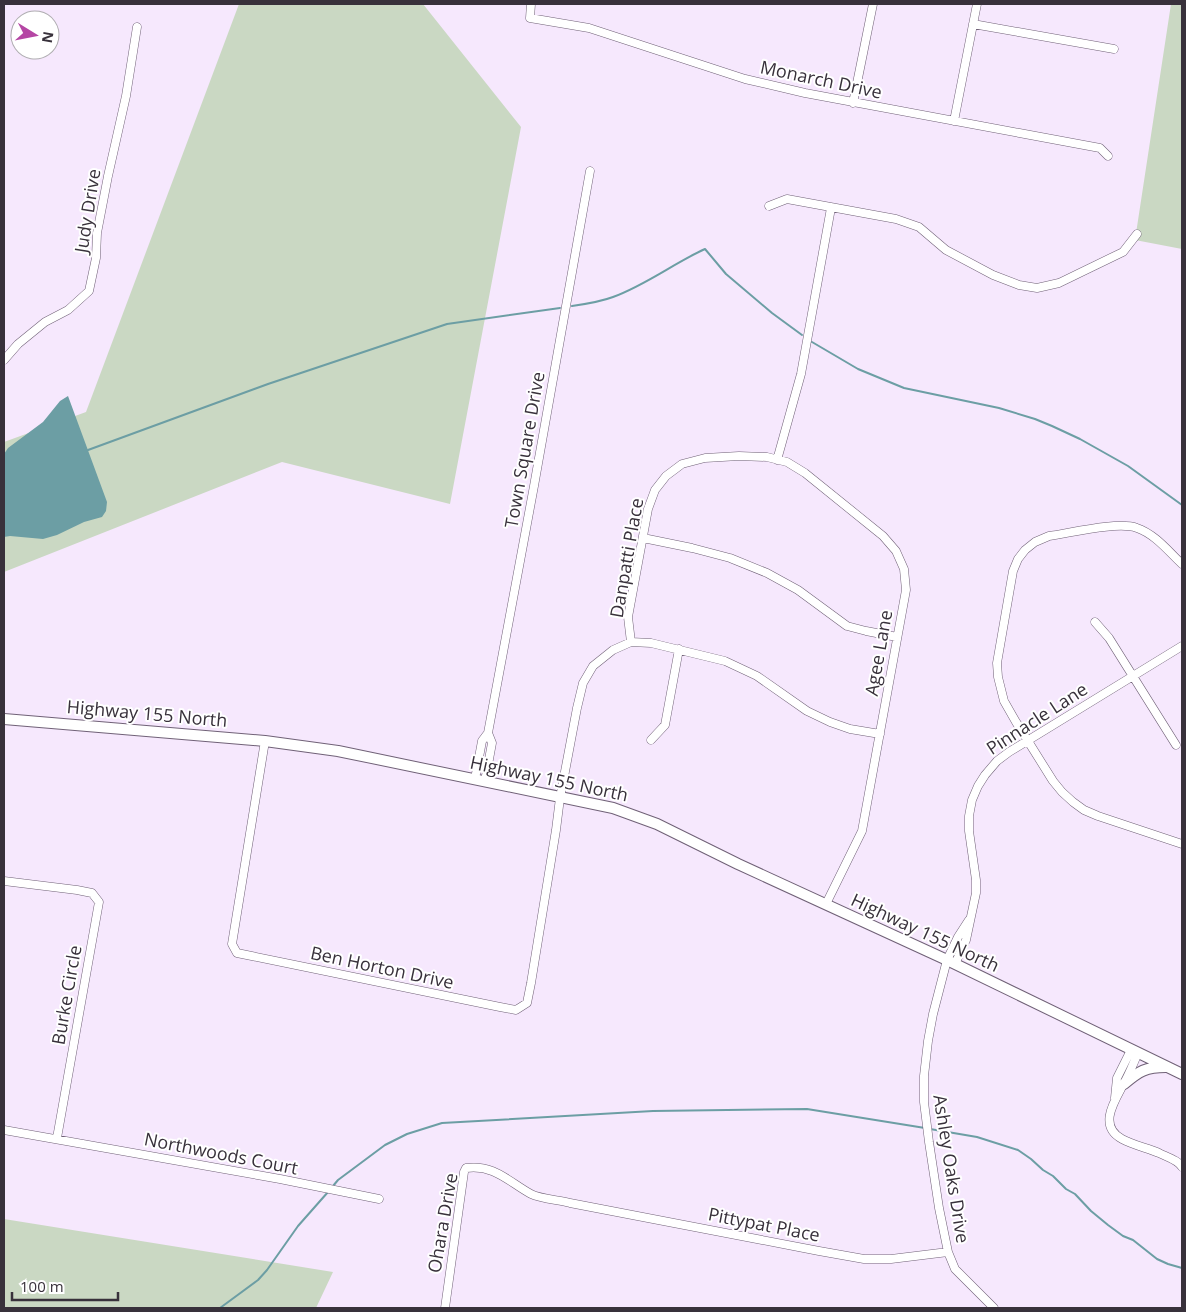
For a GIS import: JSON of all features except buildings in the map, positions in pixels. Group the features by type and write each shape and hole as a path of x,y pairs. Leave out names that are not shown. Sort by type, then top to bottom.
{"main road":[{"name":"Highway 155 North","path":"4,719 265,741 338,751 605,806 642,818 671,831 951,962 1182,1074"},
{"path":"1124,1084 1138,1072 1154,1067 1168,1067"}],"street":[{"name":"Monarch Drive","path":"531,4 530,18 589,28 745,79 853,103 1100,148 1108,156"},
{"path":"853,103 873,4"},
{"path":"954,121 977,4"},
{"path":"974,24 1114,49"},
{"name":"Judy Drive","path":"4,360 18,344 45,322 68,310 89,291 96,258 97,233 126,96 137,27"},
{"name":"Town Square Drive","path":"480,780 482,741 488,733 590,171"},
{"path":"769,206 787,199 896,219 919,227 946,250 993,275 1019,285 1037,288 1059,283 1124,252 1137,234"},
{"path":"777,460 801,374 832,208"},
{"name":"Danpatti Place","path":"560,798 583,683 593,666 614,650 631,642 628,617 648,509 655,490 666,476 682,464 705,458 739,456 767,457 777,460"},
{"name":"Agee Lane","path":"777,460 786,462 806,473 883,536 896,551 904,569 906,590 862,831 826,904"},
{"path":"1182,564 1147,533 1125,525 1049,536 1035,542 1021,555 1013,571 997,663 998,677 1004,701 1053,781 1068,798 1078,806 1098,816 1182,844"},
{"path":"643,538 730,558 767,573 798,590 847,626 897,637"},
{"path":"1094,622 1109,638 1176,745"},
{"path":"631,642 651,643 725,661 757,676 807,711 830,722 850,729 880,734"},
{"name":"Pinnacle Lane","path":"951,962 958,937 971,917 975,905 977,887 968,830 972,800 981,780 1002,756 1182,646"},
{"path":"651,740 665,725 679,649"},
{"name":"Ben Horton Drive","path":"265,741 232,944 237,953 500,1008 516,1010 527,1003 560,798"},
{"name":"Burke Circle","path":"4,880 92,893 99,902 57,1138"},
{"name":"Ashley Oaks Drive","path":"951,962 933,1014 928,1041 924,1076 924,1102 928,1142 948,1252 955,1269 994,1308"},
{"path":"1134,1051 1124,1084 1110,1113 1109,1124 1121,1139 1170,1158 1182,1167"},
{"path":"1114,1102 1117,1078 1134,1051"},
{"path":"4,1130 57,1138"},
{"name":"Northwoods Court","path":"57,1138 280,1179 379,1200"},
{"name":"Ohara Drive","path":"445,1308 466,1168 495,1171 532,1194 575,1204"},
{"name":"Pittypat Place","path":"575,1204 864,1259 891,1259 948,1252"}],"shaded area":[{"path":"239,4 423,4 521,127 450,504 282,462 4,572 4,442 86,412"},
{"path":"1171,4 1182,4 1182,249 1135,240"},
{"path":"68,396 107,502 106,511 102,517 84,522 57,535 43,539 4,537 4,454 8,448 43,422 60,401"},
{"path":"4,1219 333,1272 316,1308 4,1308"}],"waterway":[{"path":"572,306 588,304 625,292 705,249 726,274 772,313 802,335"},
{"path":"88,450 268,384 447,324 560,308"},
{"path":"812,342 858,369 904,388 999,408 1052,426 1080,439 1128,466 1182,505"},
{"path":"333,1186 338,1180 385,1145 407,1134 442,1123 653,1111 807,1109 925,1128"},
{"path":"930,1129 977,1137 1018,1150 1053,1176 1066,1189 1075,1194 1091,1211 1123,1236 1133,1240 1157,1259 1182,1268"},
{"path":"220,1308 258,1280 298,1226 328,1192"}]}
